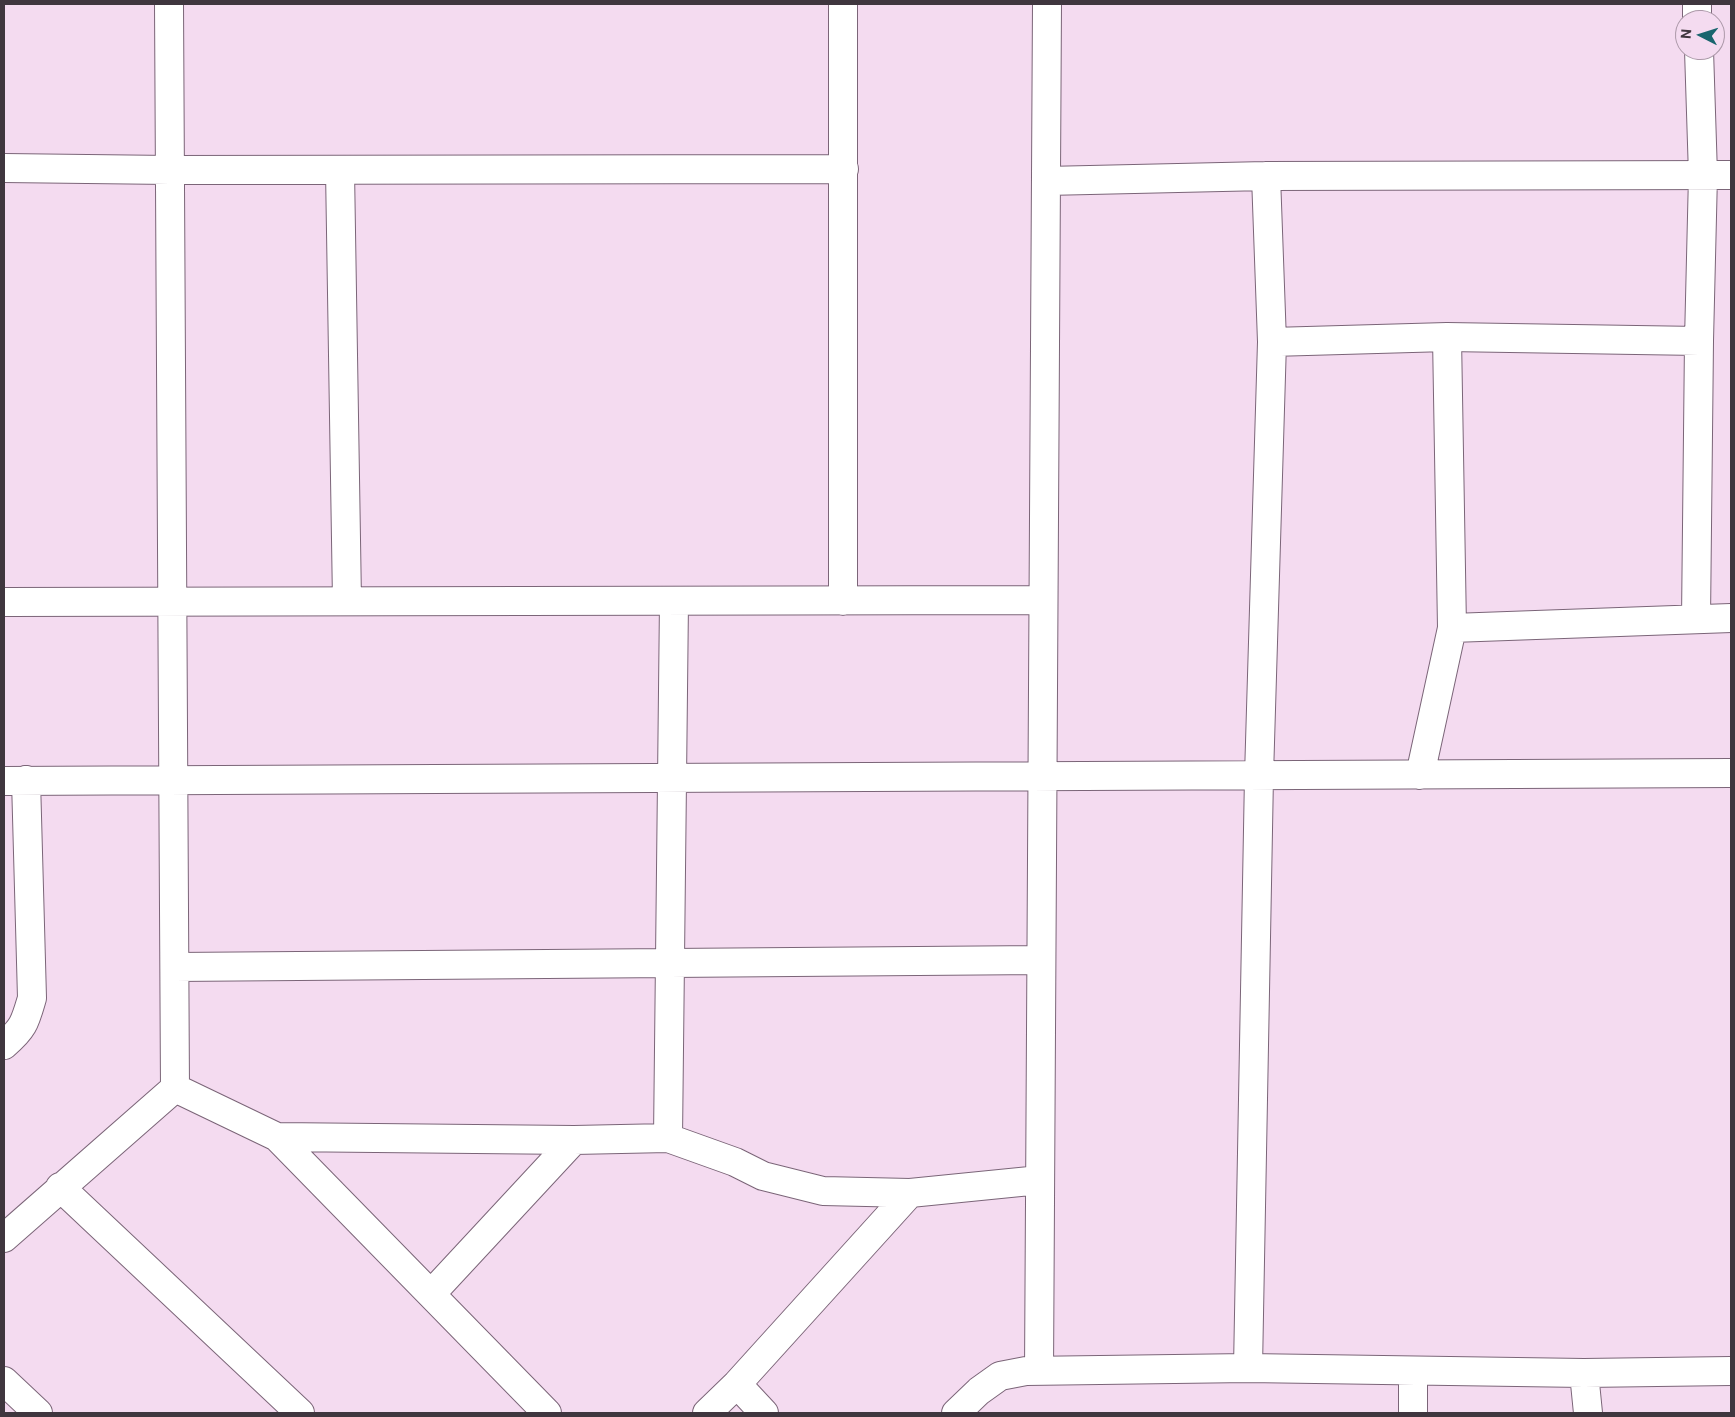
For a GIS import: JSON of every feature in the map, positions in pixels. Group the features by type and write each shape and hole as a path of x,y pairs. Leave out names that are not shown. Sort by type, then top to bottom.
{"street":[{"path":"4,1238 175,1088 169,4"},
{"path":"843,4 843,601"},
{"path":"1039,1370 1042,600 1047,4"},
{"path":"1696,618 1703,174 1698,60"},
{"path":"4,168 170,170 844,169"},
{"path":"340,170 347,601"},
{"path":"1046,181 1266,176 1731,175"},
{"path":"1248,1368 1259,776 1272,342 1266,176"},
{"path":"1272,342 1447,337 1699,341"},
{"path":"1420,775 1452,628 1447,337"},
{"path":"4,602 1042,600"},
{"path":"668,1138 674,601"},
{"path":"1452,628 1731,618"},
{"path":"4,1045 19,1032 25,1021 32,998 15,780 1731,774"},
{"path":"175,967 1041,960"},
{"path":"175,1088 277,1137 547,1413"},
{"path":"277,1137 574,1140 668,1138 735,1162 762,1176 823,1192 910,1193 1040,1180"},
{"path":"431,1294 574,1140"},
{"path":"60,1187 300,1413"},
{"path":"708,1413 737,1384 910,1193"},
{"path":"956,1413 979,1391 1000,1376 1039,1370 1248,1368 1584,1373 1731,1371"},
{"path":"1413,1371 1413,1413"},
{"path":"1584,1373 1588,1413"},
{"path":"4,1381 38,1413"},
{"path":"737,1384 764,1413"}]}
